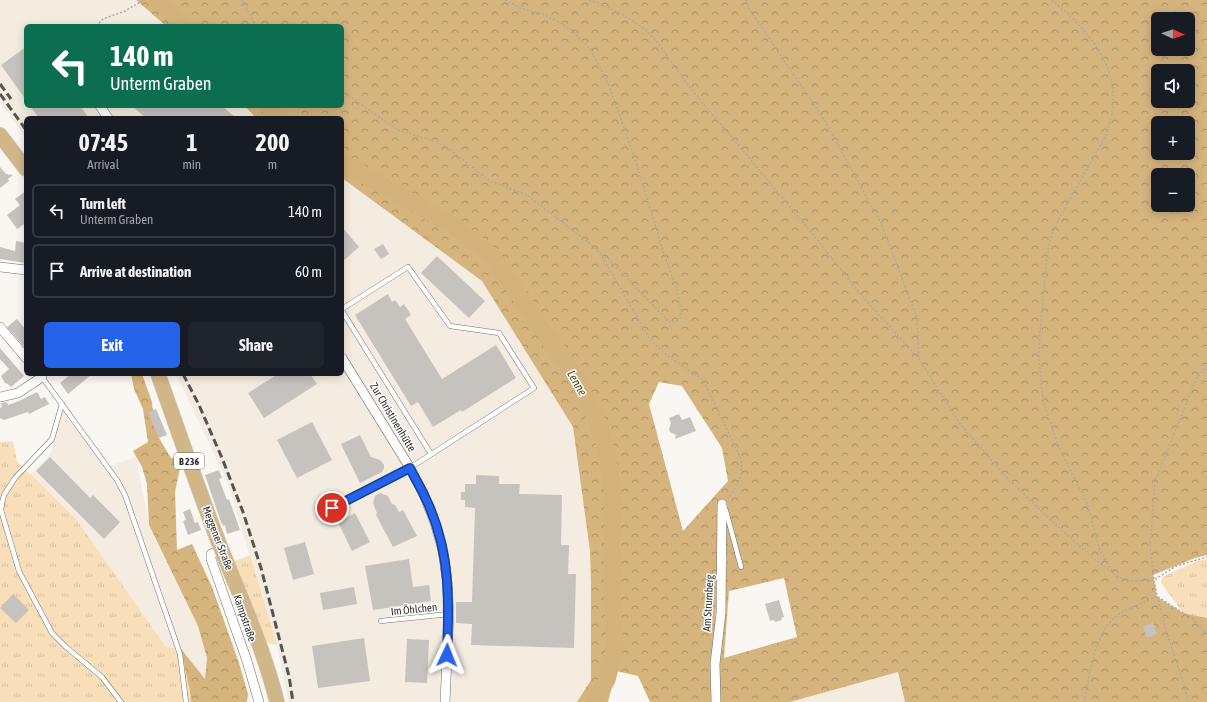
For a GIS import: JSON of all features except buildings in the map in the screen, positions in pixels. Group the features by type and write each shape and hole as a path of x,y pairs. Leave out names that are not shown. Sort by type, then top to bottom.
{"main road":[{"path":"0,135 24,166"},
{"name":"Meggener Straße","path":"159,376 221,549 258,642 277,702"}],"street":[{"path":"0,267 24,270"},
{"path":"0,327 24,356"},
{"name":"Zur Christinenhütte","path":"344,361 410,468 424,495 435,523 443,552 447,580 449,614 445,702"},
{"path":"0,397 18,393 39,376"},
{"name":"Am Strumberg","path":"716,702 715,664 721,614 722,504"},
{"name":"Kampstraße","path":"221,549 211,554 211,559 248,661 259,702"}],"lane":[{"path":"319,515 410,468 534,388 499,333 450,326 408,267 344,309"},
{"path":"344,313 431,454"},
{"path":"41,376 117,480 125,495 180,654 186,702"},
{"path":"62,404 52,440 15,478 4,495 1,510 19,571 52,633 66,648 102,677 121,702"},
{"path":"722,504 726,511 741,567"},
{"name":"Im Öhlchen","path":"381,621 449,614"}],"path":[{"path":"98,24 103,19 125,11 144,0"},
{"path":"242,0 255,24"},
{"path":"505,0 520,8 542,14 559,22 573,31 591,50 609,85 635,159 663,251 676,287 681,310 680,318 676,322 669,322 608,258 602,255"},
{"path":"589,0 601,4 625,16 645,29 658,43 687,84 811,232 863,297 919,359 960,424 1007,478 1057,526 1093,558 1118,577 1127,580 1154,580 1176,566 1207,557"},
{"path":"746,0 750,10 825,121 882,225 916,318 919,359"},
{"path":"1052,0 1091,38 1105,61 1114,90 1114,101 1109,129 1052,234 1048,249 1040,331 1039,358 1044,403 1050,422 1059,447 1087,503 1100,550 1113,572"},
{"path":"344,92 398,130 437,142 453,152 490,181 527,195 593,246 602,255 651,341 669,357 703,380 738,451 742,465 739,482 735,490 722,504"},
{"path":"1188,702 1157,596 1150,547 1155,481 1197,377 1207,367"},
{"path":"1157,596 1193,619 1207,635"},
{"path":"1084,702 1092,661 1102,634 1109,622 1119,614 1157,596"}],"shaded area":[{"path":"0,0 136,0 164,24 24,24 24,108 247,108 254,116 24,116 24,135 0,102"},
{"path":"344,179 482,281 573,427 590,551 591,680 577,702 288,702 277,645 227,481 177,376 344,376"},
{"path":"65,401 107,467 136,457 149,526 198,626 207,658 205,679 181,649 166,647 76,519 30,475 51,453"},
{"path":"898,672 905,702 790,702"}],"green space":[{"path":"136,0 1207,0 1207,555 1195,558 1153,575 1157,597 1183,613 1207,618 1207,702 905,702 898,672 790,702 719,702 718,679 727,556 719,556 712,678 713,702 650,702 638,676 616,671 608,702 577,702 591,680 591,585 590,551 573,427 482,281 344,179 344,116 254,116 247,108 344,108 344,24 164,24","holes":["659,382 682,386 722,448 728,481 683,531 649,404","784,578 797,637 724,658 729,591"]},
{"path":"131,376 143,376 152,402 159,438 171,458 176,458 180,468 175,492 177,550 192,544 212,587 239,663 248,694 247,702 191,702 181,649 205,679 207,658 198,626 149,525 147,484 142,467 133,451 148,442 143,409 134,389"},
{"path":"13,441 17,461 76,519 166,647 181,649 191,702 0,702 0,442"},
{"path":"250,555 277,645 266,642 235,561"},
{"path":"1207,559 1207,618 1183,613 1161,583 1162,577 1197,561"}],"waterway":[{"name":"Lenne","path":"158,0 183,24"},
{"name":"Lenne","path":"270,108 280,116"},
{"name":"Lenne","path":"344,163 455,227 491,255 579,382 599,426 608,457 613,494 612,590 615,648 607,680 594,702"}],"railway":[{"path":"0,84 11,99"},
{"path":"0,94 24,127"},
{"path":"184,376 199,405 222,458 243,512 261,568 289,676 293,702"}],"route":[{"path":"332,508 410,468 424,495 435,523 443,552 447,580 449,614 447,655"}]}
